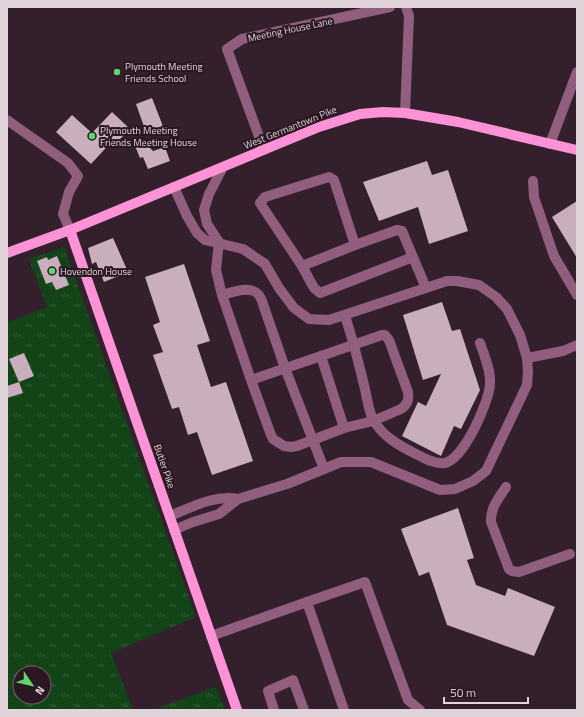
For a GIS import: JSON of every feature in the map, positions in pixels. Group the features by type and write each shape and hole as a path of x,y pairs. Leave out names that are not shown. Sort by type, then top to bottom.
{"main road":[{"name":"West Germantown Pike","path":"8,249 70,230 319,127 360,114 383,112 405,113 458,122 577,150"},
{"name":"Butler Pike","path":"70,230 237,710"}],"street":[{"name":"Meeting House Lane","path":"264,150 227,49 242,39 390,7"},
{"path":"405,113 409,16 406,7"},
{"path":"550,144 577,75"},
{"path":"7,120 68,163 78,176 69,192 63,214 70,230"},
{"path":"223,167 209,194 204,210 207,224 219,242 216,270 222,295 251,380 273,439 284,446 292,447 344,428 373,420 405,406 409,398 388,338 382,335 251,380"},
{"path":"355,245 334,180 329,177 265,197 260,203 302,266 314,288 320,293 413,257"},
{"path":"533,181 534,196 554,256 577,295"},
{"path":"174,188 197,233 205,240 219,242 243,250 265,264 279,288 294,308 309,319 329,320 345,316 448,280 479,286 496,297 507,309 520,335 527,358 528,372 526,385 520,400 486,471 473,481 456,489 440,490 370,462 341,462 288,484 238,499 219,514 174,530"},
{"path":"302,266 396,230 402,231 426,288"},
{"path":"222,295 240,290 251,290 259,294 324,469"},
{"path":"345,316 373,420 389,439 400,446 437,463 445,463 452,460 460,453 479,418 489,390 489,372 480,342"},
{"path":"527,358 563,351 577,345"},
{"path":"321,356 344,428"},
{"path":"506,487 490,514 491,522 509,569 512,571 523,571 570,554"},
{"path":"170,516 210,501 228,497 238,499"},
{"path":"211,636 365,582 408,700 420,710"},
{"path":"307,602 344,710"},
{"path":"274,710 268,691 293,680 304,710"}],"green space":[{"path":"64,247 196,617 111,653 133,710 7,710 7,323 47,307 29,259"},
{"path":"216,687 225,710 153,710"}],"building":[{"path":"152,98 164,129 147,135 136,104"},
{"name":"Plymouth Meeting Friends Meeting House","path":"112,112 130,129 117,142 114,139 91,164 56,132 72,115 92,133"},
{"path":"145,143 153,151 165,147 170,161 148,169 143,157 140,158 135,146"},
{"path":"427,161 432,175 448,170 468,231 429,244 418,207 379,221 363,182"},
{"path":"577,201 577,258 552,217"},
{"path":"113,238 128,272 104,282 96,262 92,264 88,248"},
{"name":"Hovendon House","path":"57,256 69,285 56,290 52,282 46,284 37,261 47,257 48,260"},
{"path":"184,264 210,341 197,345 211,387 226,382 253,461 212,475 197,432 188,435 179,407 172,409 153,355 163,352 153,325 160,322 145,277"},
{"path":"442,302 452,331 460,329 480,390 461,429 454,426 441,456 402,436 418,402 426,406 441,374 423,380 403,315"},
{"path":"24,353 34,376 19,382 9,359"},
{"path":"19,382 23,393 7,398 7,386"},
{"path":"458,508 474,558 467,560 476,585 505,596 508,588 555,607 534,656 447,625 429,572 419,576 401,529"}],"place":[{"name":"Plymouth Meeting Friends School","path":"117,72"},
{"name":"Plymouth Meeting Friends Meeting House","path":"92,136"},
{"name":"Hovendon House","path":"52,271"}]}
